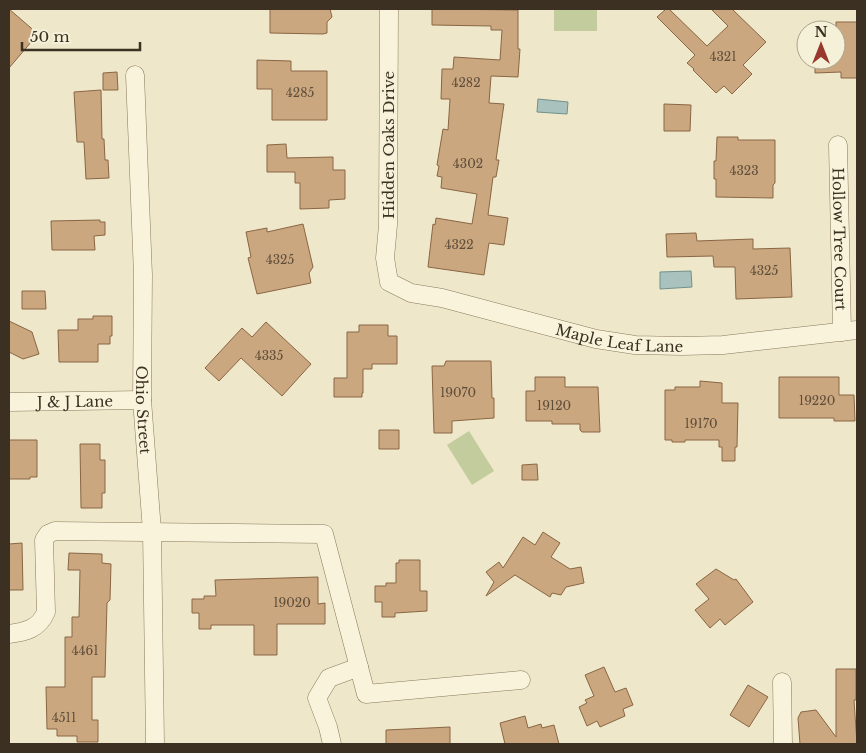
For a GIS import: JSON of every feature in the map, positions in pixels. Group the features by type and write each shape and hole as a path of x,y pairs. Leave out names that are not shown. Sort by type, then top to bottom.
{"street":[{"name":"Hidden Oaks Drive","path":"388,282 385,258 388,225 389,9"},
{"name":"Ohio Street","path":"135,75 143,275 142,400 152,531 155,744"},
{"name":"Hollow Tree Court","path":"838,144 850,331"},
{"name":"Maple Leaf Lane","path":"388,282 411,293 442,298 596,339 636,345 723,345 850,331"},
{"name":"J & J Lane","path":"9,402 142,400"},
{"path":"9,634 32,629 43,619 46,612 44,540 48,534 55,531 324,534 366,694 521,680"},
{"path":"332,744 317,698 329,678 359,667"},
{"path":"782,682 783,744"}],"green space":[{"path":"554,9 597,9 597,31 554,31"},
{"path":"469,431 494,471 472,485 447,445"}],"water":[{"path":"538,99 568,102 567,114 537,112"},
{"path":"691,271 692,287 660,289 660,272"}],"building":[{"path":"9,9 38,34 9,68"},
{"path":"270,9 330,9 332,17 327,22 327,33 270,33"},
{"path":"432,9 518,10 518,49 520,49 518,77 491,76 489,103 504,104 496,160 499,160 496,177 493,177 488,215 508,218 504,245 489,243 484,275 428,267 433,224 435,225 436,218 472,224 477,194 441,188 442,177 437,176 443,129 448,130 450,99 441,99 442,69 453,69 454,57 500,60 502,30 491,30 491,26 432,25"},
{"path":"666,9 669,9 707,46 728,26 711,9 732,9 766,42 743,65 752,74 732,94 724,86 716,93 687,63 695,55 657,17"},
{"path":"846,22 857,22 857,78 841,78 841,72 815,73 815,70 846,70"},
{"path":"257,60 291,61 291,71 327,71 327,120 272,120 272,89 257,89"},
{"path":"117,72 118,90 103,90 103,73"},
{"path":"101,90 102,139 104,139 105,160 108,160 109,178 86,179 84,142 77,142 74,92"},
{"path":"664,104 691,105 690,131 664,131"},
{"path":"717,137 738,137 738,140 775,140 773,198 716,197 714,161 716,161"},
{"path":"286,144 287,158 333,157 333,170 345,170 345,199 329,200 329,208 300,209 300,183 295,183 295,172 267,172 267,145"},
{"path":"100,220 100,222 105,222 105,235 94,236 95,250 52,250 51,221"},
{"path":"303,224 313,267 309,273 311,283 257,294 248,258 251,257 246,232 267,228 267,232"},
{"path":"696,233 697,241 753,239 753,249 790,248 792,297 736,299 735,267 714,267 713,256 667,257 666,234"},
{"path":"22,291 45,291 46,309 22,309"},
{"path":"93,316 112,316 110,344 98,344 98,362 59,362 58,330 78,330 78,319 93,319"},
{"path":"9,321 32,332 39,354 23,359 9,352"},
{"path":"266,322 311,364 282,396 241,358 219,381 205,368 242,328 252,337"},
{"path":"359,325 388,325 388,336 397,336 397,364 372,364 372,369 363,369 362,397 334,397 334,378 347,378 347,332 359,332"},
{"path":"446,361 491,361 494,418 452,421 452,433 434,433 432,366 444,366"},
{"path":"535,377 565,377 565,387 598,387 600,432 582,432 580,424 552,424 552,421 526,421 526,391 535,391"},
{"path":"779,377 839,377 839,395 854,395 855,421 834,421 834,418 779,418"},
{"path":"700,381 722,383 722,403 738,403 735,461 722,461 722,447 719,447 719,440 672,442 672,440 665,440 665,390 675,390 675,387 700,387"},
{"path":"379,430 399,430 399,449 379,449"},
{"path":"9,440 37,440 37,477 9,479"},
{"path":"80,444 100,444 100,460 105,460 105,493 102,493 102,508 81,508"},
{"path":"537,464 538,480 522,480 522,465"},
{"path":"543,532 560,543 551,557 570,569 581,567 584,583 566,587 561,595 552,593 550,597 515,575 486,596 494,582 486,572 499,562 503,568 523,537 535,545"},
{"path":"22,543 23,590 9,590 9,544"},
{"path":"69,553 102,554 102,563 111,564 110,600 107,603 105,677 92,677 92,720 98,720 98,742 77,742 77,736 57,736 57,729 47,729 46,687 65,687 65,637 72,637 72,617 79,617 80,570 68,570"},
{"path":"399,560 420,560 420,591 427,591 427,611 395,613 395,617 382,617 382,602 375,602 375,586 386,586 386,583 396,583 396,563 399,563"},
{"path":"716,569 734,580 736,579 753,602 725,625 720,619 710,628 695,610 709,599 696,584"},
{"path":"318,577 318,604 325,603 325,624 277,624 277,655 254,655 254,625 211,625 211,629 199,629 199,613 192,613 192,599 216,596 215,580"},
{"path":"604,667 615,692 626,688 633,705 623,709 625,716 600,727 597,721 587,726 579,707 587,703 585,700 594,696 585,675"},
{"path":"836,669 856,669 856,700 854,700 857,744 800,744 798,718 801,712 816,710 836,737"},
{"path":"748,685 768,697 749,727 730,715"},
{"path":"525,716 528,728 541,724 542,728 554,725 559,744 505,744 500,723"},
{"path":"450,727 450,744 386,744 386,730"}]}
